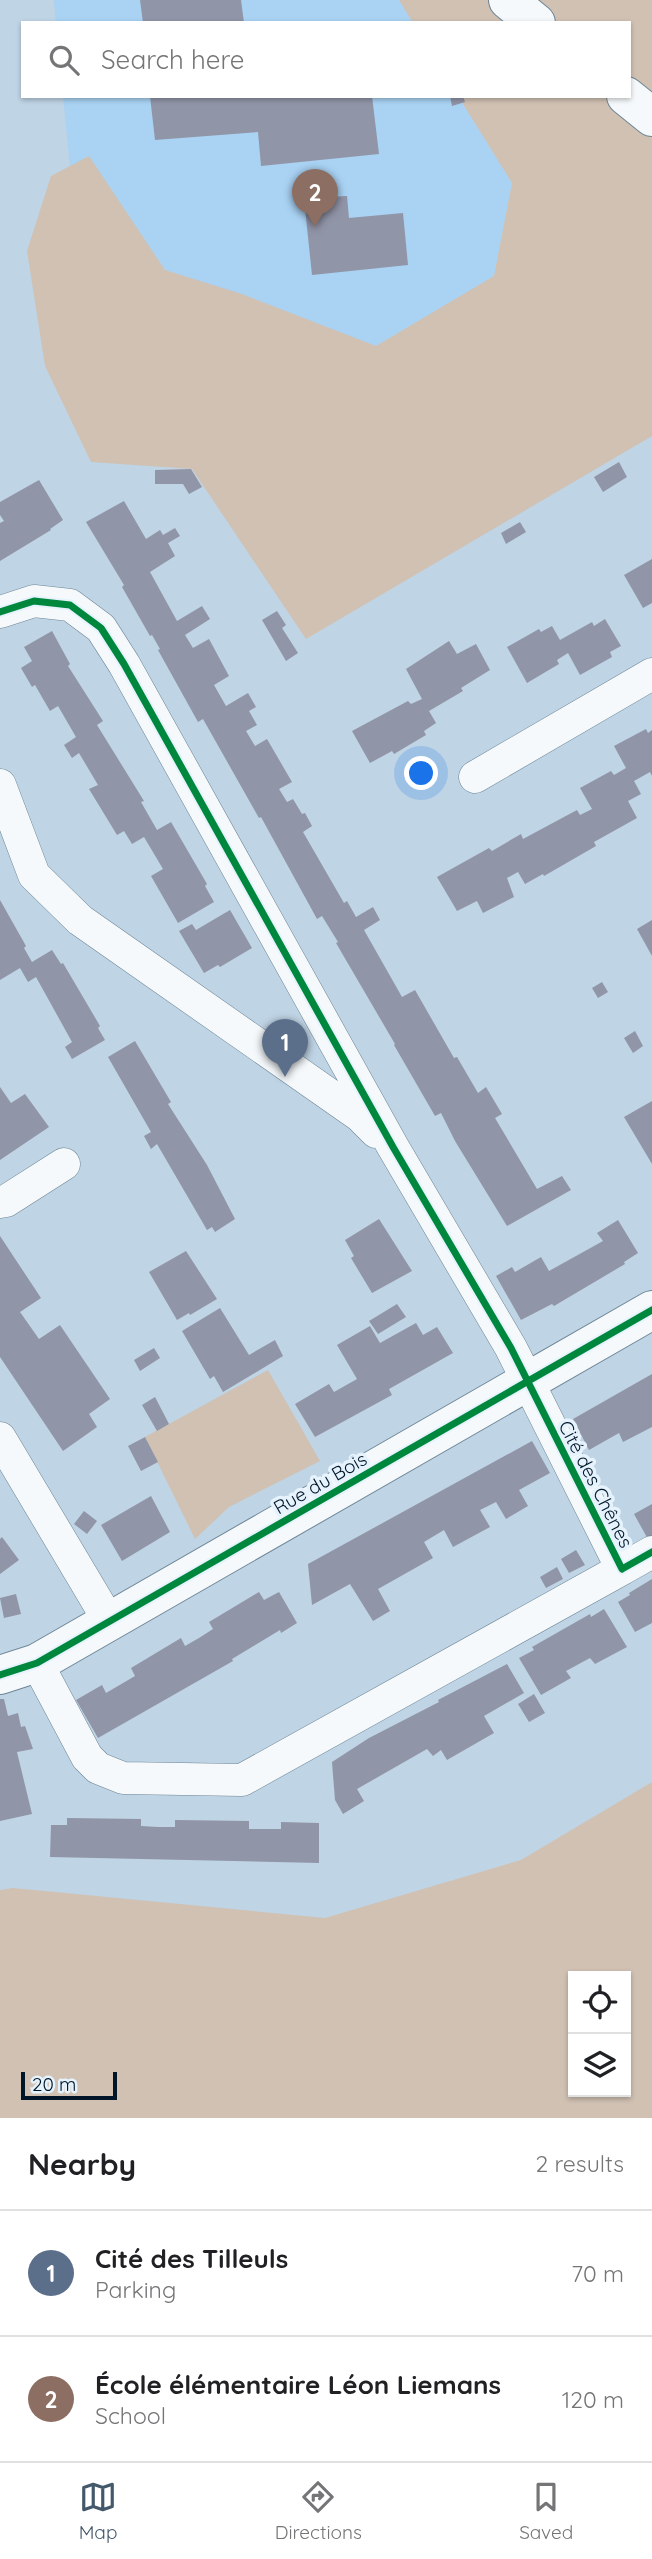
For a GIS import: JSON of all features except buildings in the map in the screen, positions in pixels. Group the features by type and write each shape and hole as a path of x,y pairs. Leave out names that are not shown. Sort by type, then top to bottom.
{"street":[{"path":"508,0 534,21"},
{"path":"628,98 652,117"},
{"path":"0,612 34,601 70,605 100,628 124,664 393,1147"},
{"path":"475,777 652,674"},
{"path":"0,786 34,875 80,920 360,1116 393,1147"},
{"name":"Cité des Chênes","path":"393,1147 512,1348 622,1569"},
{"path":"0,1202 6,1201 64,1164"},
{"name":"Rue du Bois","path":"0,1675 37,1663 652,1310"},
{"path":"0,1438 109,1621"},
{"name":"Cité des Chênes","path":"37,1663 86,1757 98,1768 123,1779 242,1780 652,1552"}],"shaded area":[{"path":"54,0 399,0 412,21 56,21"},
{"path":"399,0 652,0 652,436 306,639 192,469 91,462 45,366 27,251 51,176 89,156 165,270 242,294 376,346 494,276 512,183 459,98 631,98 631,21 412,21"},
{"path":"63,98 459,98 512,183 494,277 376,346 165,270 70,166"},
{"path":"268,1370 320,1461 229,1507 195,1539 145,1437"},
{"path":"652,1782 652,2118 0,2118 0,1890 13,1888 325,1918 521,1860"}],"cycle path":[{"path":"0,612 34,601 70,605 101,628 124,664 393,1147 511,1348 622,1569 652,1552"},
{"path":"0,1675 37,1663 652,1310"}],"place":[{"name":"École élémentaire Léon Liemans","path":"315,227"},
{"name":"Cité des Tilleuls","path":"285,1077"}]}
